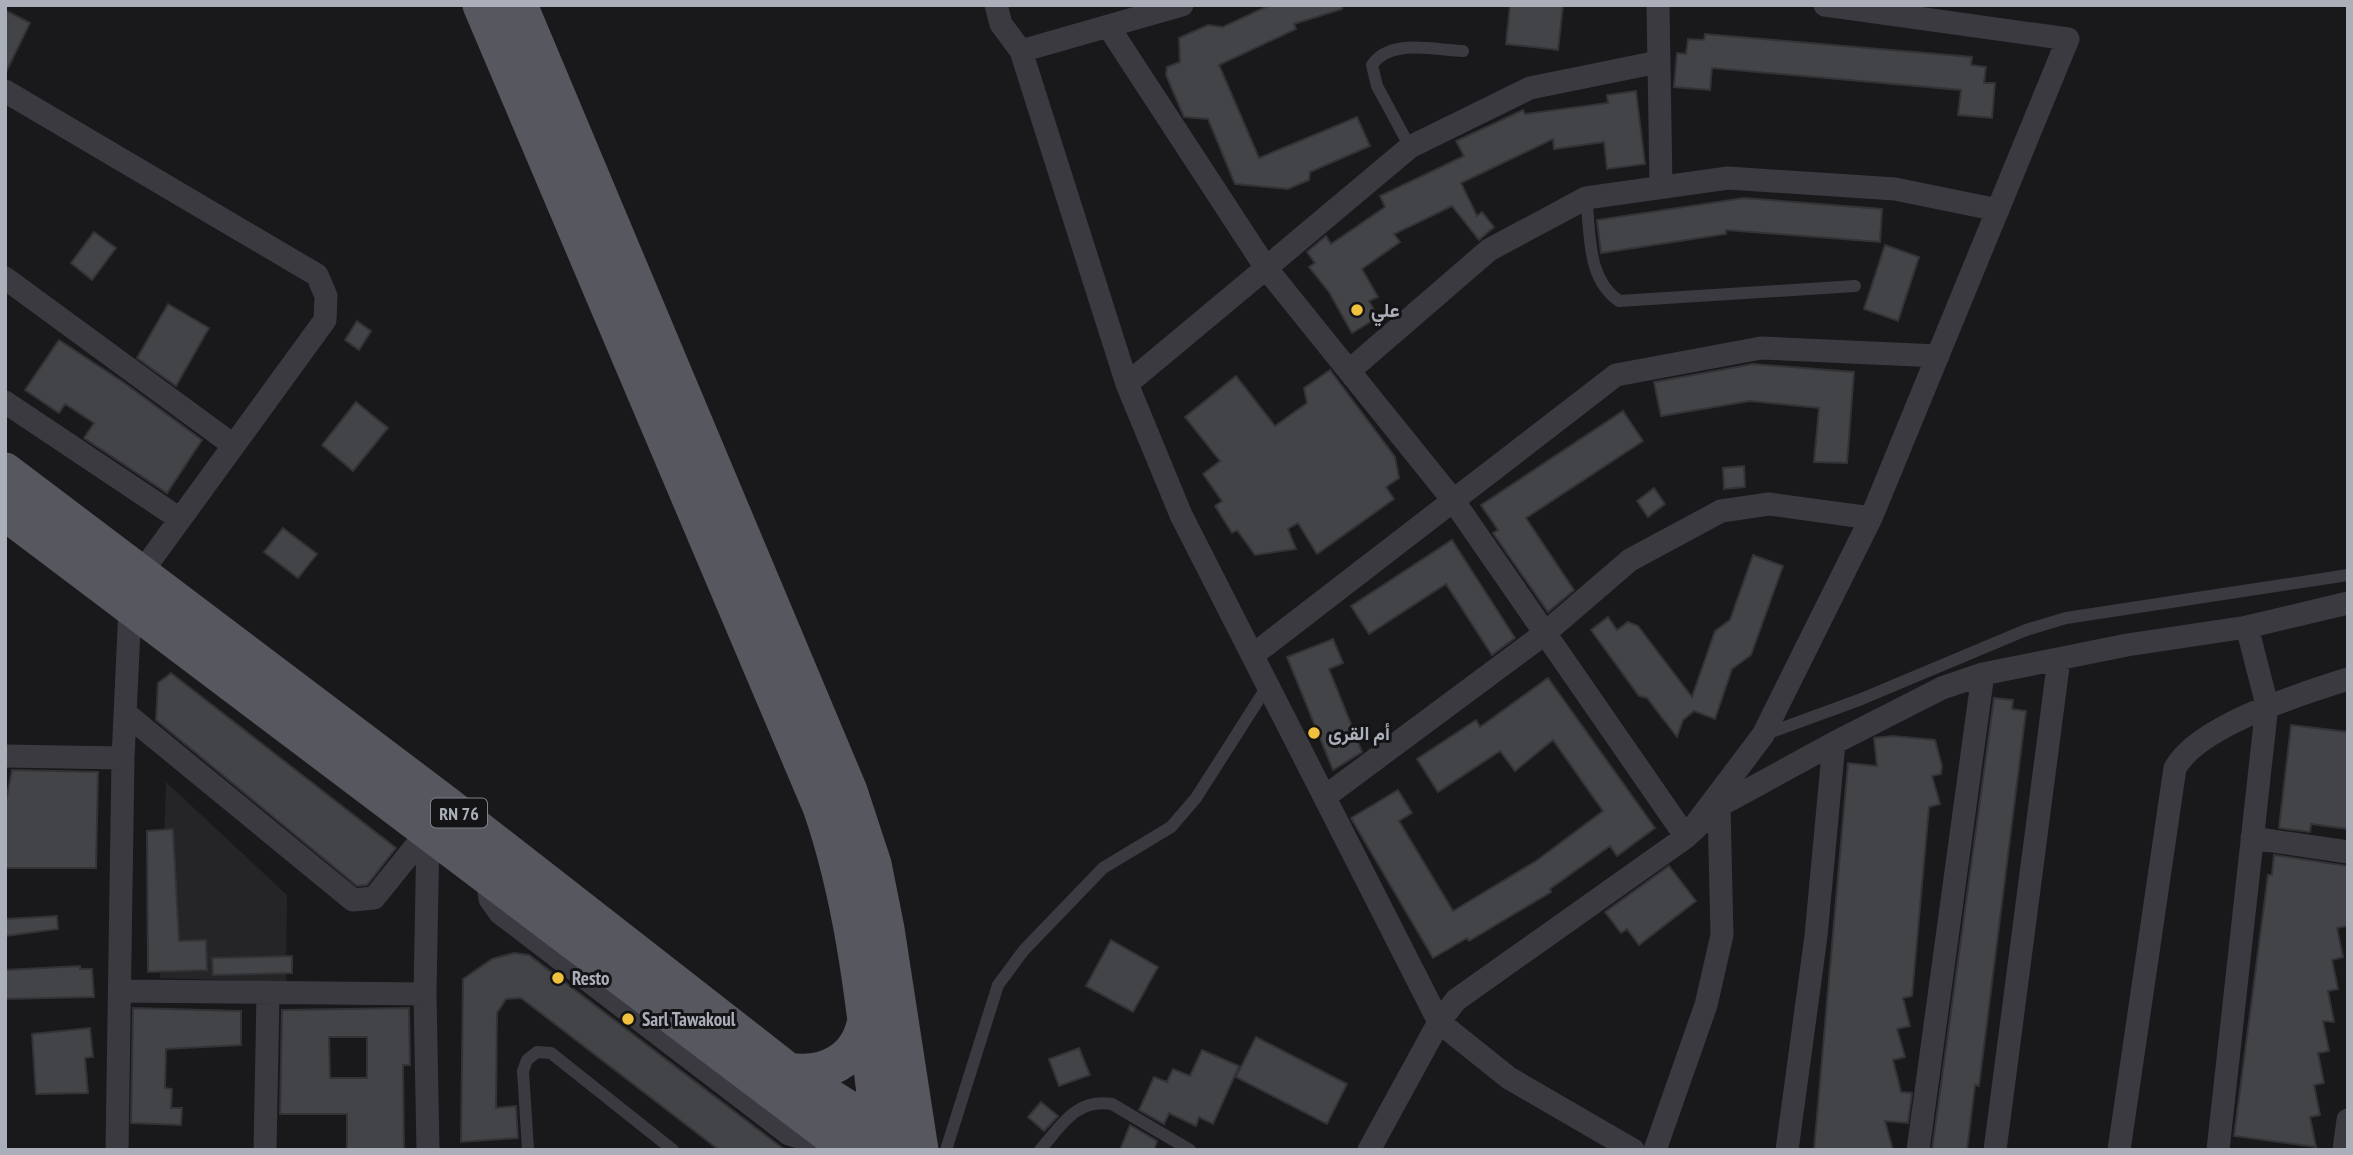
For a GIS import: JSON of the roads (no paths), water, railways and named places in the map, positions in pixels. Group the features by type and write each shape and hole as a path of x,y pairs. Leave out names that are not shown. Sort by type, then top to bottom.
{"main road":[{"path":"481,5 821,807 837,853 848,908 881,1139"},
{"path":"519,5 849,792 873,864 886,929 918,1150"},
{"name":"RN 76","path":"5,471 130,594"},
{"name":"RN 76","path":"5,512 130,594 881,1139 918,1150"},
{"name":"RN 76","path":"438,818 487,877 842,1144"},
{"path":"788,1071 814,1071 840,1063 857,1047 865,1024"}],"street":[{"path":"996,5 1001,24 1021,51 1127,384 1181,515 1440,1022 1509,1078 1633,1150"},
{"path":"1021,51 1182,5"},
{"path":"1658,5 1661,187"},
{"path":"1686,837 1763,735 1871,518 2068,40 1825,5"},
{"path":"1108,26 1266,268 1453,500 1686,837"},
{"path":"1127,384 1410,147 1530,88 1658,62"},
{"path":"5,91 317,275 327,296 326,320 180,519 130,594 123,758 117,1150"},
{"path":"1349,371 1489,250 1586,198 1728,178 1895,188 1998,210"},
{"path":"5,278 233,445"},
{"path":"1253,655 1616,376 1761,348 1938,356"},
{"path":"5,402 180,519"},
{"path":"1326,796 1544,634 1630,560 1721,511 1769,504 1871,518"},
{"path":"1369,1150 1455,1000 1686,837 1719,806 1942,688 1983,674 2247,627 2348,603"},
{"path":"2218,1150 2267,705 2247,627"},
{"path":"1995,1150 2059,659"},
{"path":"1918,1150 1983,674"},
{"path":"2119,1150 2175,768 2184,752 2267,705 2348,679"},
{"path":"125,713 353,900 373,898 438,818"},
{"path":"1787,1150 1816,936 1834,743"},
{"path":"5,756 123,758"},
{"path":"1655,1150 1706,1005 1722,935 1719,806"},
{"path":"428,1150 425,994 438,818"},
{"path":"2252,838 2348,852"},
{"path":"120,991 268,995 425,994"},
{"path":"265,1150 268,995"},
{"path":"2344,1150 2348,1120"}],"lane":[{"path":"1410,147 1377,86 1372,65 1379,55 1392,48 1463,51"},
{"path":"1586,198 1595,275 1605,291 1619,301 1855,286"},
{"path":"1763,735 1859,700 2026,630 2066,618 2348,575"},
{"path":"946,1150 998,985 1024,950 1103,868 1171,827 1196,798 1268,685"},
{"path":"528,1150 523,1071 527,1060 537,1052 551,1054 673,1150"},
{"path":"1047,1148 1075,1110 1100,1102 1112,1104 1190,1150"}],"place":[{"name":"علي","path":"1357,310"},
{"name":"أم القرى","path":"1314,733"},
{"name":"Resto","path":"558,978"},
{"name":"Sarl Tawakoul","path":"628,1019"}]}
